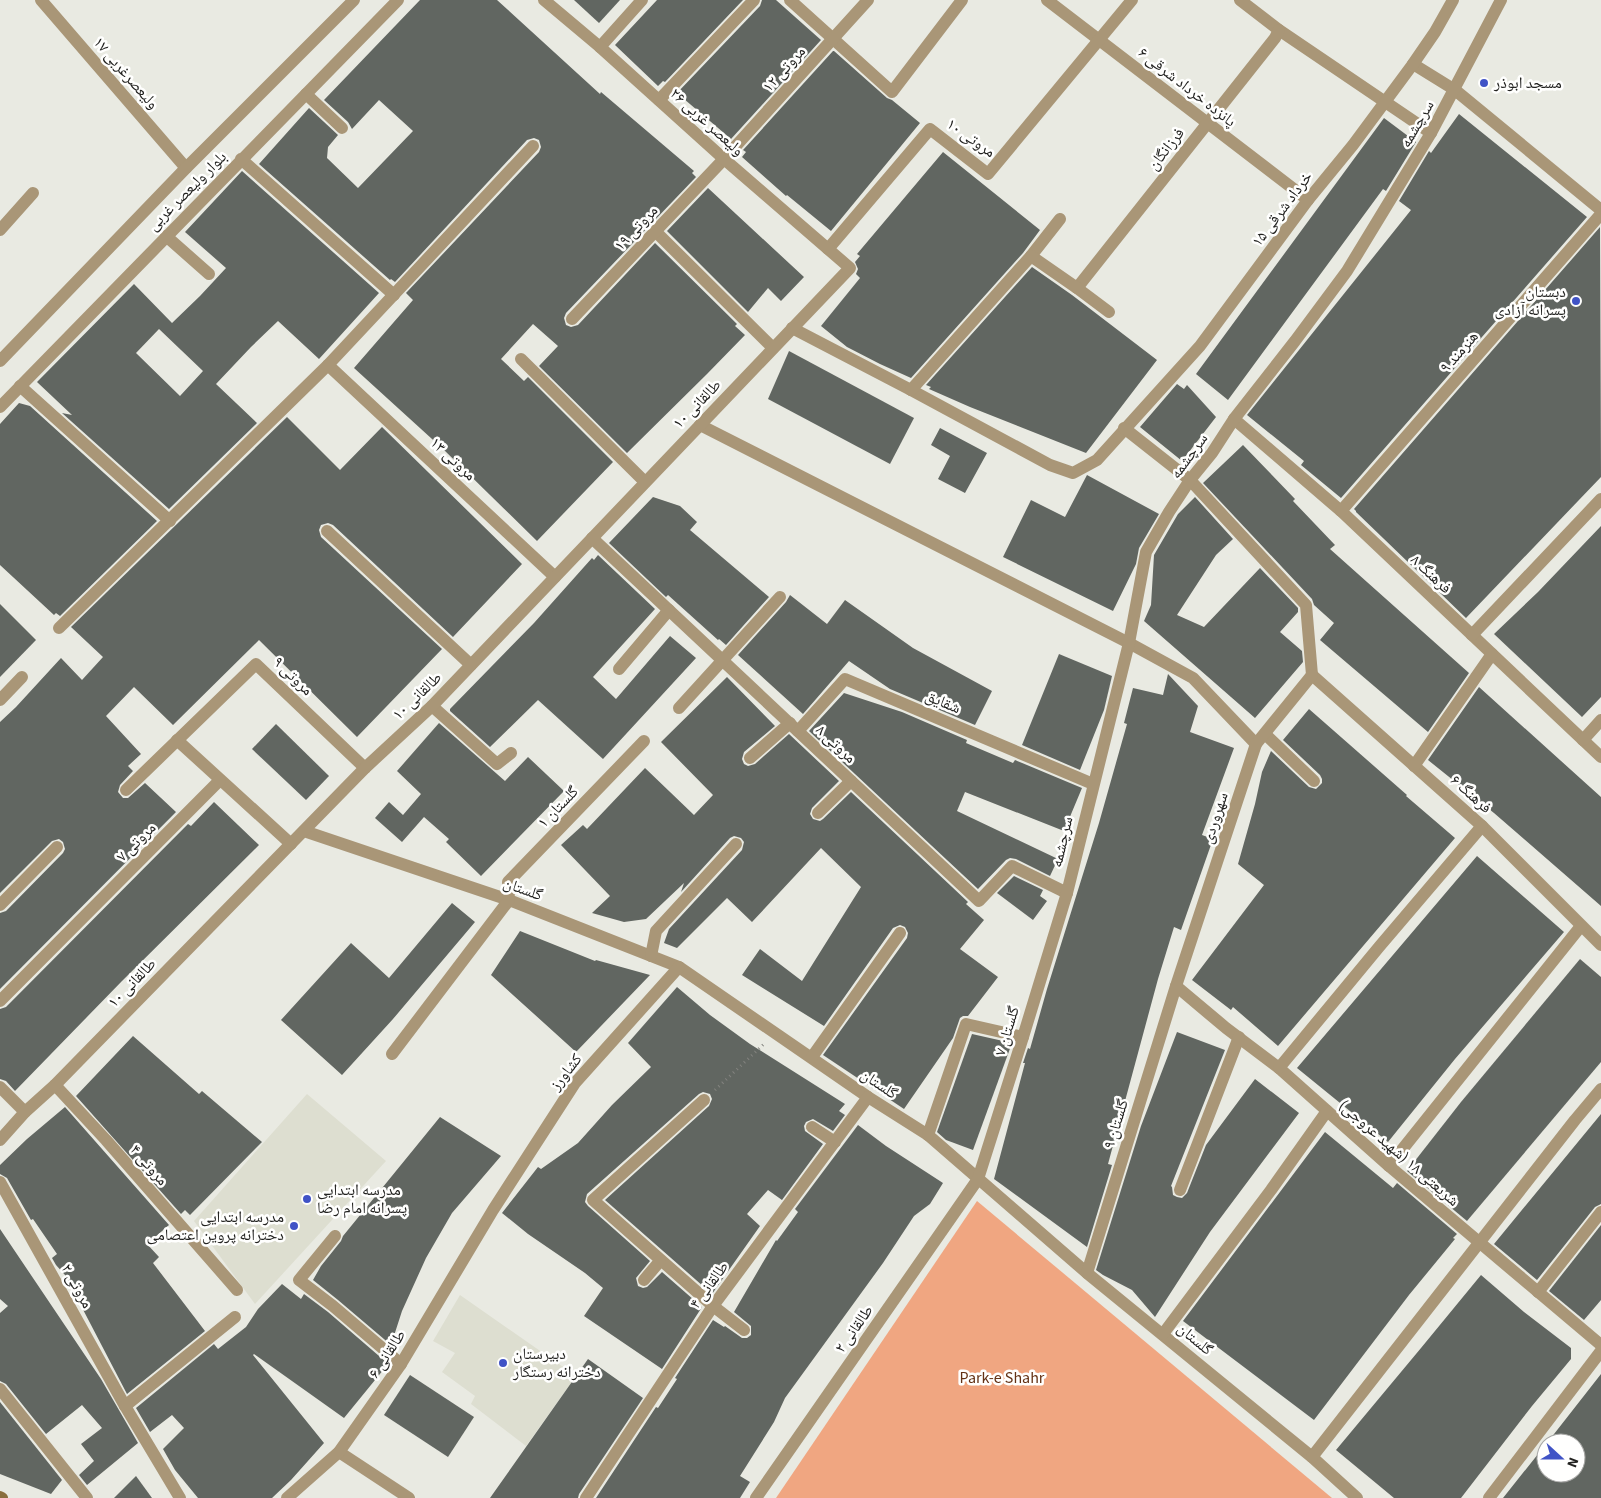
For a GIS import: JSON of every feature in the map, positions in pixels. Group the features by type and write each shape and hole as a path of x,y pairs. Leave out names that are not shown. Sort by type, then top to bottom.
{"street":[{"name":"ولیعصرغربی ۱۷","path":"41,0 186,168"},
{"name":"بلوار ولیعصر غربی","path":"0,361 186,168 354,0"},
{"name":"بلوار ولیعصر غربی","path":"0,407 398,0"},
{"name":"ولیعصر غربی ۲۶","path":"544,0 600,47 724,159 850,268"},
{"path":"600,47 642,0"},
{"path":"659,100 754,0"},
{"path":"790,0 892,92 962,0"},
{"name":"مروتی ۱۲","path":"724,159 868,0"},
{"name":"پانزده خرداد شرقی ۶","path":"1047,0 1308,200"},
{"name":"مروتی ۱۰","path":"828,249 930,129 988,174 1132,0"},
{"path":"1240,0 1253,4 1280,30 1431,133"},
{"name":"۱۵ خرداد شرقی","path":"1124,428 1200,346 1308,200 1353,145 1435,32 1453,0"},
{"path":"1455,90 1501,0"},
{"name":"فرزانگان","path":"1077,288 1280,30"},
{"path":"1412,64 1455,90 1601,210"},
{"name":"سرچشمه","path":"1067,893 1129,644 1146,552 1190,480 1347,271 1455,90"},
{"path":"306,94 342,128"},
{"path":"59,628 328,365 533,146"},
{"name":"مروتی ۱۹","path":"572,319 724,159"},
{"path":"241,160 394,295"},
{"path":"0,230 33,193"},
{"name":"هنرمند ۹","path":"1341,511 1601,214"},
{"path":"911,390 1030,256 1060,219"},
{"path":"655,231 773,348"},
{"path":"166,236 209,274"},
{"path":"1030,256 1109,312"},
{"name":"طالقانی ۱۰","path":"0,1140 25,1112 55,1085 365,768 432,706 472,665 850,268"},
{"path":"792,328 1050,465 1073,473 1097,460 1124,428 1190,480 1306,604 1312,675"},
{"path":"521,359 645,482"},
{"name":"مروتی ۱۳","path":"328,365 555,577"},
{"path":"20,386 170,521"},
{"name":"فرهنگ ۸","path":"1234,420 1341,511 1601,757"},
{"path":"700,425 1193,678 1261,739 1314,780"},
{"path":"1472,635 1601,499"},
{"path":"327,531 472,665"},
{"name":"مروتی ۸","path":"592,538 979,901 1012,866 1067,893"},
{"path":"679,708 780,597"},
{"path":"618,669 669,610"},
{"path":"1414,766 1492,654"},
{"name":"مروتی ۹","path":"176,740 256,664 365,768"},
{"name":"سهروردی","path":"1176,986 1261,739 1312,675"},
{"name":"فرهنگ ۶","path":"1312,675 1482,826 1601,945"},
{"path":"0,700 22,677"},
{"name":"شقایق","path":"794,727 845,678 1093,784"},
{"path":"432,706 497,764 511,753"},
{"path":"1582,740 1601,720"},
{"path":"750,758 794,727"},
{"path":"126,790 176,740 291,844"},
{"name":"گلستان ۱","path":"509,900 508,882 644,741"},
{"name":"مروتی ۷","path":"0,1002 220,780"},
{"path":"818,813 851,780"},
{"path":"1279,1068 1482,826"},
{"name":"گلستان","path":"304,831 509,900 679,967 868,1097 928,1134 1087,1273 1312,1457 1357,1498"},
{"path":"651,956 656,931 736,844"},
{"path":"0,905 57,847"},
{"name":"گلستان ۷","path":"978,1179 1067,893"},
{"path":"392,1054 509,900"},
{"path":"1389,1166 1581,926"},
{"path":"812,1057 900,933"},
{"name":"کشاورز","path":"493,1210 575,1083 679,967"},
{"name":"شریعتی ۱۸ (شهید عروجی)","path":"1176,986 1279,1068 1389,1166 1601,1345"},
{"name":"گلستان ۹","path":"1087,1273 1176,986"},
{"path":"928,1134 966,1024 1023,1038"},
{"path":"1180,1190 1238,1037"},
{"name":"مروتی ۴","path":"55,1085 106,1140 237,1290"},
{"path":"0,1087 25,1112"},
{"path":"1312,1457 1601,1090"},
{"name":"طالقانی ۴","path":"586,1498 713,1306 868,1097"},
{"path":"704,1100 593,1200 660,1261 744,1330"},
{"path":"1163,1334 1327,1112"},
{"path":"812,1127 835,1142"},
{"name":"طالقانی ۲","path":"756,1498 978,1179"},
{"name":"مروتی ۲","path":"0,1182 125,1406 180,1498"},
{"name":"طالقانی ۶","path":"288,1498 339,1452 402,1364 493,1210"},
{"path":"1538,1292 1601,1212"},
{"path":"335,1236 299,1280 402,1364"},
{"path":"644,1280 660,1261"},
{"path":"125,1406 235,1317"},
{"path":"1489,1498 1601,1351"},
{"path":"0,1390 86,1498"},
{"path":"339,1452 409,1498"}],"path":[{"path":"704,1100 776,1033"}],"shaded area":[{"path":"307,1094 386,1161 255,1304 194,1221"},
{"name":"دبیرستان دخترانه رستگار","path":"460,1295 576,1376 526,1446 471,1404 475,1396 442,1372 455,1353 433,1341"}],"green space":[{"name":"Park-e Shahr","path":"977,1201 1332,1498 776,1498"}],"building":[{"path":"420,0 497,0 600,94 601,92 694,171 692,173 696,177 566,313 564,318 566,325 571,327 578,325 655,243 737,324 735,326 745,335 627,453 539,366 558,346 533,324 501,359 524,381 528,377 613,462 537,541 443,449 354,368 413,300 406,293 539,152 541,147 539,140 534,138 527,140 395,282 390,280 259,164 309,108 338,135 328,147 327,158 358,188 413,131 379,100 352,129 348,122 324,100"},
{"path":"574,0 620,0 599,23"},
{"path":"657,0 743,0 665,82 663,81 658,86 615,45"},
{"path":"762,0 776,0 821,40 731,139 677,93 760,6"},
{"path":"833,51 887,98 920,123 831,231 786,196 742,157 746,152 743,150"},
{"path":"1459,114 1587,217 1341,498 1301,465 1304,461 1247,415 1411,210 1399,201 1429,151 1431,153"},
{"path":"1384,118 1416,142 1386,191 1383,189 1228,400 1196,374"},
{"path":"943,152 1040,230 1023,253 911,378 847,347 821,326 860,278 856,274 858,269 855,262 860,256 857,254"},
{"path":"242,171 379,293 319,359 278,321 251,347 216,384 257,423 169,509 62,413 72,415 37,382 134,284 172,323 200,296 226,268 185,232","holes":["159,329 203,371 180,396 136,353"]},
{"path":"708,188 804,277 781,301 768,288 748,312 667,231"},
{"path":"1600,227 1601,477 1466,618 1354,509"},
{"path":"1032,267 1157,360 1086,453 970,407 929,389 931,387 926,385"},
{"path":"789,351 914,418 890,464 768,399"},
{"path":"1177,384 1184,389 1187,385 1216,417 1182,461 1140,427"},
{"path":"19,403 30,406 157,521 60,616 56,613 54,615 0,565 0,424"},
{"path":"287,417 340,470 382,427 522,564 453,637 333,525 328,523 321,525 319,530 321,537 442,649 357,737 259,640 173,725 134,687 106,716 141,754 128,766 133,771 120,785 118,792 123,798 128,798 145,783 176,812 0,989 0,913 6,911 65,849 63,842 59,839 52,841 0,893 0,722 61,658 82,680 103,657 71,627"},
{"path":"940,428 987,453 965,493 938,479 950,456 931,445"},
{"path":"1243,445 1295,499 1293,501 1335,545 1330,549 1469,673 1428,732 1320,640 1334,623 1314,605 1312,599 1203,483"},
{"path":"1087,475 1159,514 1139,548 1136,564 1113,611 1003,557 1031,500 1065,517"},
{"path":"653,497 680,506 697,522 690,530 769,597 726,645 668,595 666,597 609,543"},
{"path":"1195,497 1233,539 1216,555 1177,615 1204,627 1260,568 1298,608 1298,612 1280,632 1302,651 1303,662 1255,718 1144,621 1151,605 1154,555 1178,514"},
{"path":"1601,526 1601,697 1582,717 1494,634 1538,592"},
{"path":"598,555 655,609 593,677 616,699 670,636 696,658 603,759 538,700 490,747 450,709 534,623 592,558 594,560"},
{"path":"790,595 827,624 845,600 913,648 992,691 975,725 890,689 849,661 803,714 738,655 786,602"},
{"path":"0,604 36,640 0,677"},
{"path":"1059,654 1112,676 1104,710 1080,770 1022,745"},
{"path":"1168,674 1198,706 1190,732 1234,748 1202,835 1213,839 1181,930 1174,927 1158,979 1108,1164 1112,1165 1087,1247 994,1179 1025,1063 1023,1063 1028,1048 1030,1049 1099,823 1127,724 1124,723 1133,688 1163,695"},
{"path":"727,677 775,726 744,752 742,759 744,764 748,766 755,764 789,734 839,781 812,808 810,814 813,819 820,821 823,819 851,792 968,902 966,904 984,920 960,949 998,977 968,1016 960,1018 953,1038 904,1109 823,1055 907,938 908,933 905,927 900,925 893,928 824,1026 742,975 760,949 802,981 861,887 821,848 752,922 727,898 677,948 664,943 669,929 742,850 744,842 741,838 734,836 730,838 681,892 684,883 646,919 624,922 592,913 610,896 561,845 583,825 587,829 645,768 694,815 713,795 661,742"},
{"path":"1479,687 1601,797 1601,906 1494,813 1428,760"},
{"path":"844,693 902,712 967,740 966,743 1013,763 1015,760 1082,788 1064,831 965,792 957,811 1058,859 1050,876 1016,859 1010,858 978,889 809,731"},
{"path":"1309,709 1455,838 1278,1046 1233,1007 1231,1010 1192,980 1264,885 1238,864 1262,772 1271,751 1309,787 1316,789 1322,783 1320,775 1283,740"},
{"path":"439,723 505,781 528,757 564,791 481,876 446,842 449,839 424,817 402,842 375,818 389,802 403,815 421,794 397,771"},
{"path":"276,724 329,776 306,800 252,749"},
{"path":"214,802 259,845 15,1091 6,1081 0,1079 0,1009 6,1007 188,824 191,826"},
{"path":"1477,856 1564,932 1455,1059 1388,1142 1297,1068"},
{"path":"1014,876 1043,890 1040,896 1047,901 1033,920 997,893"},
{"path":"452,903 475,922 393,1019 342,1075 281,1020 351,943 389,978"},
{"path":"520,931 595,961 650,975 576,1052 491,975"},
{"path":"1580,959 1601,977 1601,1062 1467,1221 1407,1171 1461,1102"},
{"path":"677,987 710,1015 750,1044 845,1104 839,1111 845,1115 833,1131 813,1119 806,1122 804,1126 805,1131 823,1144 782,1200 768,1190 747,1214 760,1226 712,1294 605,1200 709,1106 712,1099 710,1094 703,1092 699,1094 587,1194 585,1202 588,1206 650,1261 636,1278 638,1286 647,1287 662,1272 702,1307 662,1369 584,1316 603,1288 502,1213 538,1167 541,1169 578,1143 612,1105 651,1067 628,1043"},
{"path":"1177,1032 1225,1050 1171,1186 1173,1195 1182,1198 1187,1193 1206,1145 1255,1079 1299,1113 1210,1232 1155,1317 1132,1290 1096,1270 1141,1126"},
{"path":"972,1034 1012,1043 973,1150 946,1140 937,1132"},
{"path":"133,1036 199,1094 202,1091 262,1142 190,1215 185,1210 181,1214 76,1096"},
{"path":"65,1107 169,1225 147,1244 159,1257 153,1263 205,1331 127,1394 65,1275 52,1258 57,1254 33,1219 31,1220 7,1178 0,1174 0,1165"},
{"path":"1601,1114 1601,1204 1595,1207 1537,1280 1494,1244"},
{"path":"440,1117 501,1156 452,1213 426,1258 402,1311 391,1345 313,1280 343,1236"},
{"path":"858,1125 886,1146 943,1183 930,1204 914,1216 883,1263 785,1398 774,1422 740,1476 750,1482 740,1498 596,1498 656,1407 658,1408 713,1320 742,1338 747,1338 751,1335 751,1326 734,1312 776,1240 798,1212 795,1209"},
{"path":"1325,1132 1393,1188 1397,1183 1457,1234 1314,1420 1183,1321"},
{"path":"1601,1225 1601,1300 1584,1320 1549,1291"},
{"path":"0,1229 101,1379 138,1443 87,1485 79,1475 94,1461 81,1444 102,1428 82,1405 46,1434 6,1384 0,1381 0,1313 8,1306 0,1299"},
{"path":"1481,1275 1524,1312 1571,1348 1571,1359 1461,1498 1394,1498 1336,1450"},
{"path":"282,1284 301,1299 304,1294 328,1312 386,1362 384,1369 344,1418 254,1354 324,1443 272,1498 198,1498 175,1470 163,1449 184,1428 172,1415 150,1432 136,1408 214,1344 218,1349 246,1327 258,1309"},
{"path":"588,1359 643,1398 578,1498 490,1498"},
{"path":"1601,1374 1601,1498 1503,1498 1536,1457 1536,1483 1586,1483 1586,1433 1555,1433"},
{"path":"410,1375 474,1417 448,1457 384,1415"},
{"path":"0,1402 62,1480 51,1494 0,1474"},
{"path":"136,1476 152,1498 114,1498"}],"place":[{"name":"مسجد ابوذر","path":"1484,83"},
{"name":"دبستان پسرانه آزادی","path":"1576,301"},
{"name":"مدرسه ابتدایی پسرانه امام رضا","path":"307,1199"},
{"name":"مدرسه ابتدایی دخترانه پروین اعتصامی","path":"294,1226"},
{"name":"دبیرستان دخترانه رستگار","path":"503,1363"}]}
